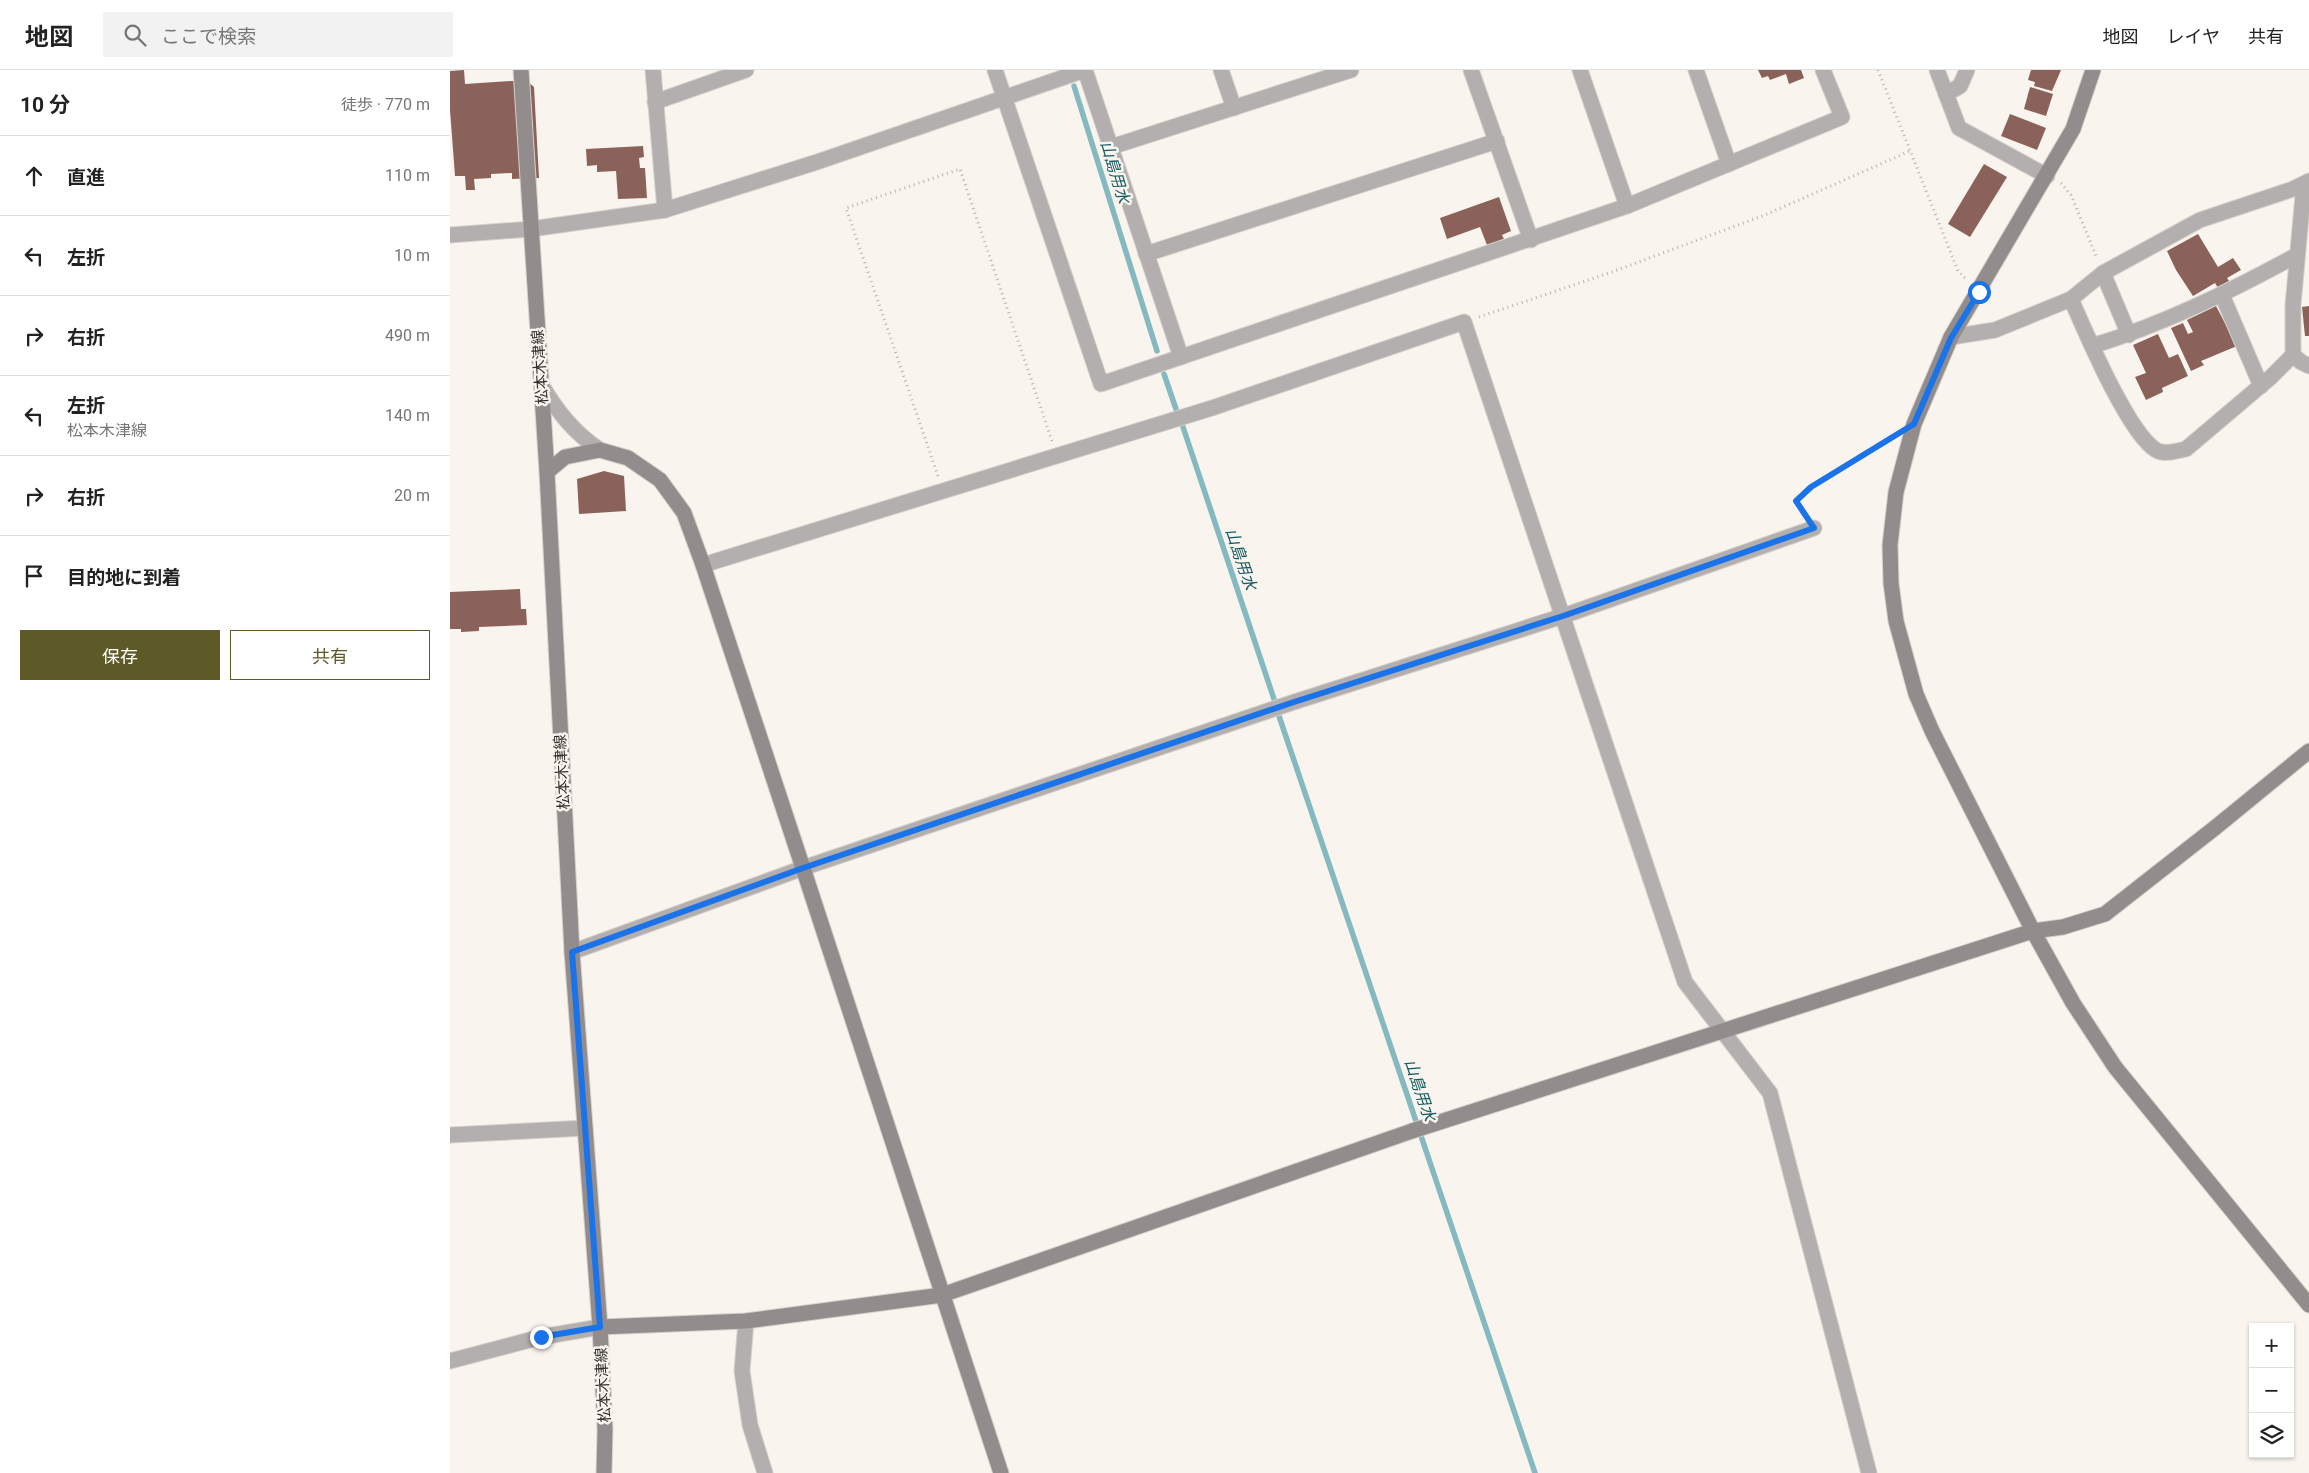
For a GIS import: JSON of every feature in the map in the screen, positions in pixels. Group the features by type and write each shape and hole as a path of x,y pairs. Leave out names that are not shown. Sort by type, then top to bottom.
{"street":[{"name":"松本木津線","path":"521,70 541,384 572,952 600,1327 605,1430 604,1473"},
{"path":"653,70 665,210"},
{"path":"655,102 746,70"},
{"path":"995,70 1101,384 1531,240 1626,206 1842,117 1822,70"},
{"path":"450,235 531,229 665,210 817,162 1085,70 1181,357"},
{"path":"1221,70 1234,108"},
{"path":"1472,70 1531,240"},
{"path":"1580,70 1626,206"},
{"path":"1696,70 1729,164"},
{"path":"1937,70 1959,128 2048,176"},
{"path":"1946,94 1960,86 1967,70"},
{"path":"2094,70 2074,129 1951,338 1914,424 1896,492 1890,545 1895,612 1904,658 1916,694 1932,731 2033,931 2073,1003 2115,1067 2309,1305"},
{"path":"1110,147 1342,72"},
{"path":"1146,254 1497,141"},
{"path":"1951,338 1995,330 2071,299 2103,273 2200,220 2293,189 2307,182"},
{"path":"2307,182 2293,305 2294,355 2301,362 2309,366"},
{"path":"2092,346 2129,335 2222,295 2298,255"},
{"path":"2103,273 2129,335"},
{"path":"2222,295 2261,386"},
{"path":"2071,299 2092,346 2137,432 2157,451 2173,452 2186,449 2261,386 2294,355"},
{"path":"703,565 1212,408 1464,322 1685,982 1770,1093 1869,1473"},
{"path":"541,384 563,418 581,438 600,450 628,458 660,480 684,513 703,565 1001,1473"},
{"path":"546,472 565,457 600,450"},
{"path":"572,952 803,868 1294,702 1563,616 1814,528"},
{"path":"450,1360 541,1337 600,1327 746,1321 942,1295 1412,1131 2033,931 2063,927 2104,914 2216,827 2309,751"},
{"path":"450,1135 585,1128"},
{"path":"746,1321 742,1371 750,1425 765,1473"}],"path":[{"path":"1878,70 1958,271 1979,292"},
{"path":"1464,322 1610,273 1765,215 1910,151"},
{"path":"943,491 846,208 960,169 1057,456"},
{"path":"2048,176 2062,183 2071,195 2103,273"},
{"path":"1814,528 1796,501 1811,487 1914,424"}],"building":[{"path":"464,70 465,84 526,80 534,87 539,178 512,179 512,173 491,174 491,178 474,179 475,190 466,190 465,176 455,176 450,110 450,71"},
{"path":"1758,70 1801,70 1804,78 1789,84 1786,74 1770,80 1768,76 1762,78"},
{"path":"2031,70 2061,70 2052,91 2034,86 2035,82 2028,80"},
{"path":"2030,87 2053,94 2046,116 2024,109"},
{"path":"2010,114 2046,128 2037,150 2001,136"},
{"path":"643,146 644,157 639,158 640,168 645,168 647,198 618,199 616,171 597,172 597,165 587,166 586,149"},
{"path":"1984,164 2007,177 1970,237 1948,224"},
{"path":"1499,197 1511,231 1502,235 1504,239 1487,245 1480,227 1447,239 1440,218"},
{"path":"2198,234 2218,267 2233,258 2241,270 2227,278 2229,281 2218,288 2215,283 2193,296 2176,270 2167,251"},
{"path":"2216,306 2237,346 2201,361 2204,365 2191,371 2171,328 2183,323 2188,334 2193,332 2187,320"},
{"path":"2309,306 2309,336 2305,336 2302,307"},
{"path":"2158,334 2169,358 2178,354 2188,376 2162,388 2163,392 2146,400 2135,377 2146,373 2133,345"},
{"path":"604,471 624,476 626,511 579,514 577,479"},
{"path":"520,589 521,609 526,609 527,625 479,627 479,631 461,632 461,629 450,629 450,592"}],"waterway":[{"name":"山島用水","path":"1074,86 1157,351"},
{"name":"山島用水","path":"1164,374 1176,409"},
{"name":"山島用水","path":"1182,424 1275,702"},
{"name":"山島用水","path":"1279,716 1535,1473"}],"route":[{"path":"541,1337 600,1327 572,952 803,868 1294,702 1563,616 1814,528 1796,501 1811,487 1914,424 1951,338 1979,292"}]}
